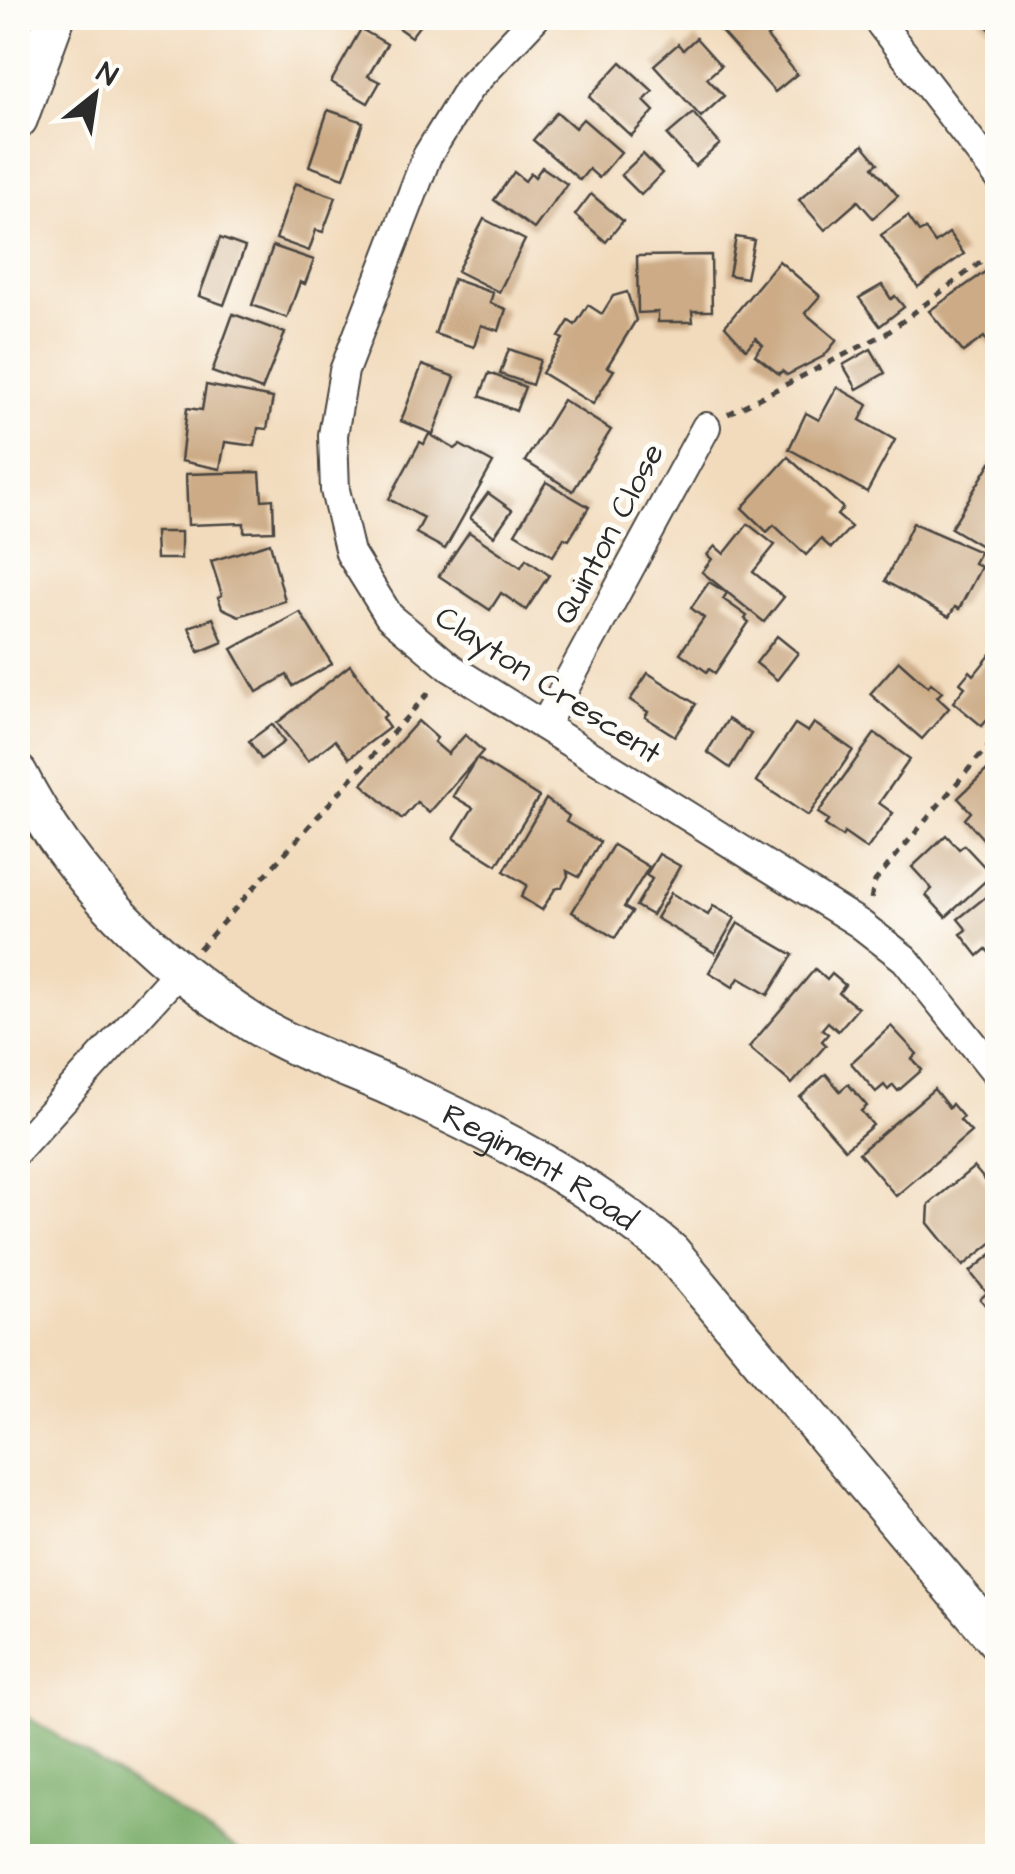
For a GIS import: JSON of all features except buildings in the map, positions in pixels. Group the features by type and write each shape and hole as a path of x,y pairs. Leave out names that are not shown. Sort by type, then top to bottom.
{"street":[{"path":"18,120 55,18"},
{"name":"Clayton Crescent","path":"535,18 468,88 427,156 344,371 332,435 335,490 350,553 389,616 451,668 860,924 905,958 998,1075"},
{"path":"876,18 998,176"},
{"name":"Quinton Close","path":"544,726 706,427"},
{"name":"Regiment Road","path":"18,774 54,837 122,920 180,970 256,1026 470,1122 636,1222 671,1252 998,1642"},
{"path":"18,1149 180,970"}],"path":[{"path":"706,427 887,333 998,249"},
{"path":"180,970 451,668"},
{"path":"860,924 870,905 875,881 998,734"}],"green space":[{"path":"18,1711 248,1856 18,1856"}]}
